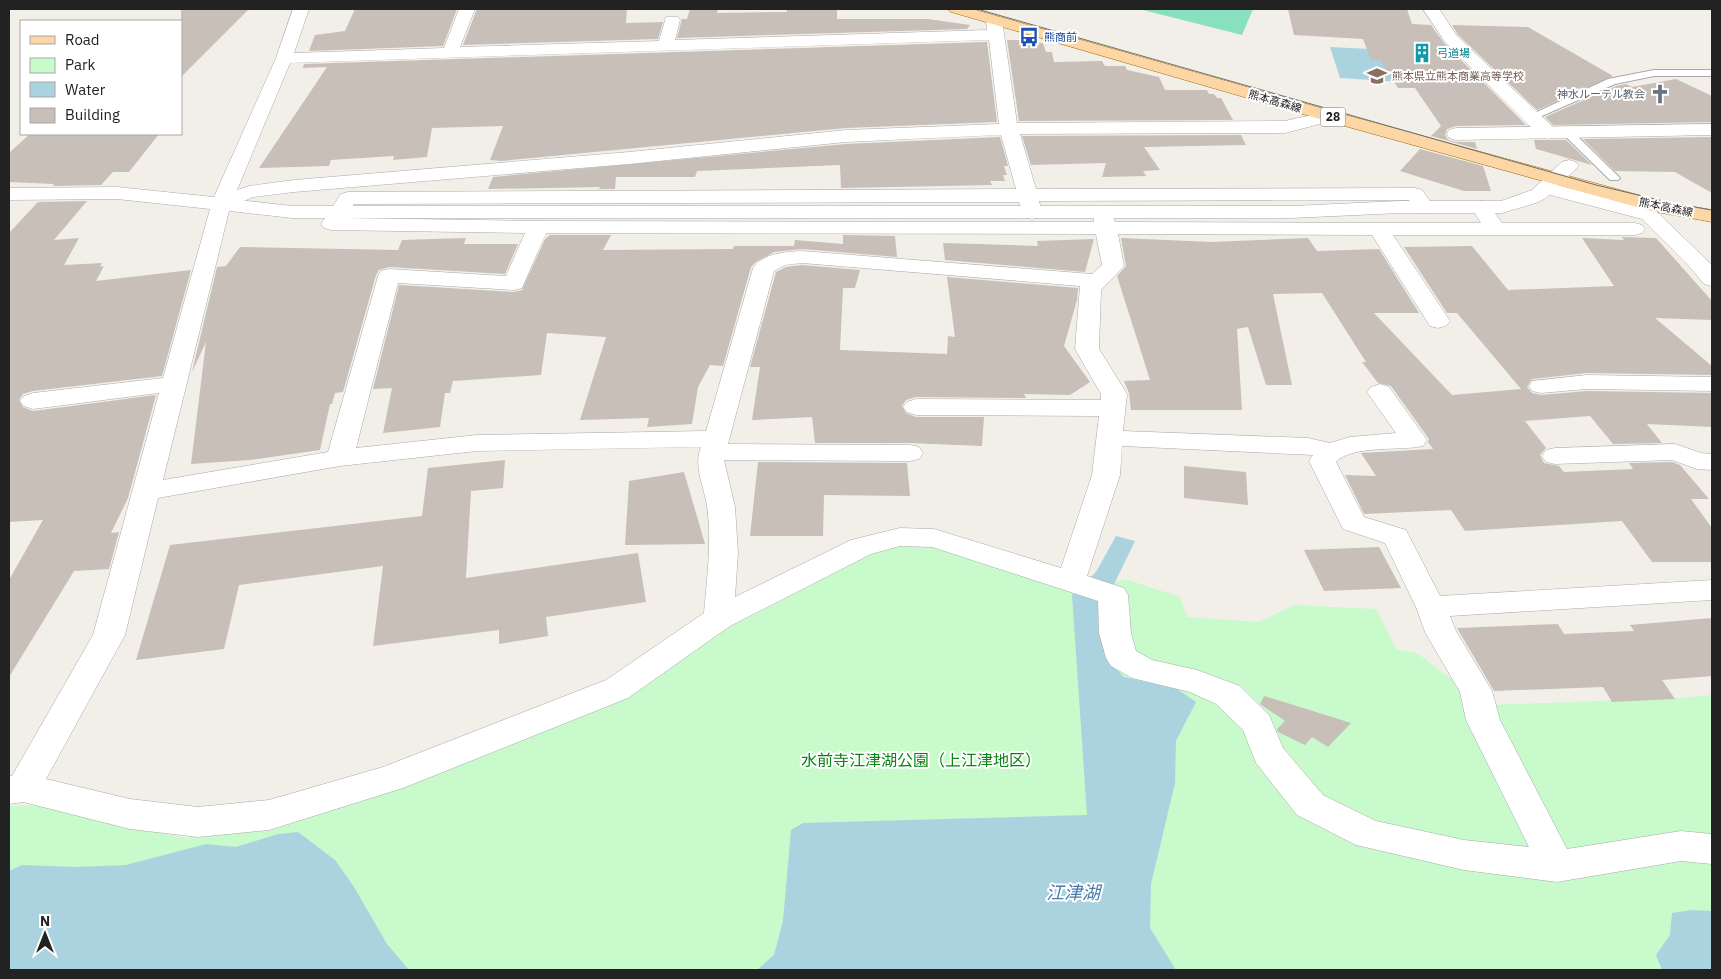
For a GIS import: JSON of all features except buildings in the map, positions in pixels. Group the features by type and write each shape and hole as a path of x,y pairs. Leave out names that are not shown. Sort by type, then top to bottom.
{"main road":[{"name":"熊本高森線","path":"956,9 1329,116 1658,207 1712,216"},
{"name":"熊本高森線","path":"998,21 1456,134 1557,178 1614,178 1652,188"}],"street":[{"path":"301,9 284,58 221,204 109,635 16,789 130,814 198,822 268,815 392,778 617,688 720,618 861,547 900,537 934,538 1089,586"},
{"path":"450,53 467,9"},
{"path":"1431,9 1451,39 1548,133"},
{"path":"666,45 672,20"},
{"path":"284,58 666,45 998,21 1009,129 1030,205"},
{"path":"221,204 249,192 294,186 629,158 846,136 1009,129 1285,127 1329,116"},
{"path":"1456,134 1712,129"},
{"path":"338,212 330,224 538,227 1104,220 1424,207 1502,207 1529,200 1557,178 1649,215 1696,260 1712,279"},
{"path":"10,196 117,193 292,212 1030,205 1104,220 1378,228 1634,230"},
{"path":"1030,205 1044,194 1416,194 1424,207"},
{"path":"1481,207 1496,229"},
{"path":"1104,220 1113,266 1090,288 1087,349 1114,394 1106,475 1089,586 1115,633 1122,658 1143,670 1197,682 1228,695 1257,724 1268,754 1310,805 1369,834 1464,855 1557,866 1681,846 1712,849"},
{"path":"340,458 389,276 514,283 538,227"},
{"path":"1378,228 1438,322"},
{"path":"720,618 723,553 720,508 710,463 764,268 772,262 785,258 802,257 1097,282"},
{"path":"1541,386 1587,382 1712,384"},
{"path":"33,401 175,384"},
{"path":"1110,438 1308,446 1330,451 1350,445 1414,440 1380,392"},
{"path":"916,407 1113,408"},
{"path":"146,492 340,458 477,443 714,446 910,453"},
{"path":"1330,451 1322,461 1353,523 1396,537 1431,607 1441,632 1476,691 1483,720 1557,866"},
{"path":"1555,456 1675,452 1697,461 1712,462"},
{"path":"1431,607 1712,590"}],"lane":[{"path":"1531,117 1612,82 1654,73 1712,74"},
{"path":"1568,132 1614,178"}],"green space":[{"path":"1139,9 1253,9 1242,35"},
{"name":"水前寺江津湖公園（上江津地区）","path":"909,542 935,544 1071,585 1128,580 1180,597 1187,617 1258,622 1294,605 1376,609 1396,649 1417,653 1486,705 1681,698 1712,695 1712,970 9,970 9,806 40,805 104,822 187,838 252,827 603,704 745,618 877,550"}],"water":[{"path":"1330,47 1390,50 1402,82 1340,78"},
{"name":"江津湖","path":"1116,536 1135,541 1102,609 1102,645 1110,663 1124,677 1177,689 1196,702 1176,741 1175,783 1151,884 1150,928 1176,970 757,970 774,955 783,921 791,830 803,823 1087,815 1072,595 1096,572"},
{"path":"298,832 335,860 354,887 387,944 409,970 9,970 9,871 22,865 76,867 126,865 206,844 236,847 278,834"},
{"path":"1692,910 1712,911 1712,970 1662,970 1656,955 1670,935 1672,913"}],"tram line":[{"path":"977,9 1596,185 1676,204 1712,210"}],"place":[{"name":"熊商前","path":"1029,37"},
{"name":"弓道場","path":"1422,53"},
{"name":"熊本県立熊本商業高等学校","path":"1377,76"},
{"name":"神水ルーテル教会","path":"1660,94"}]}
